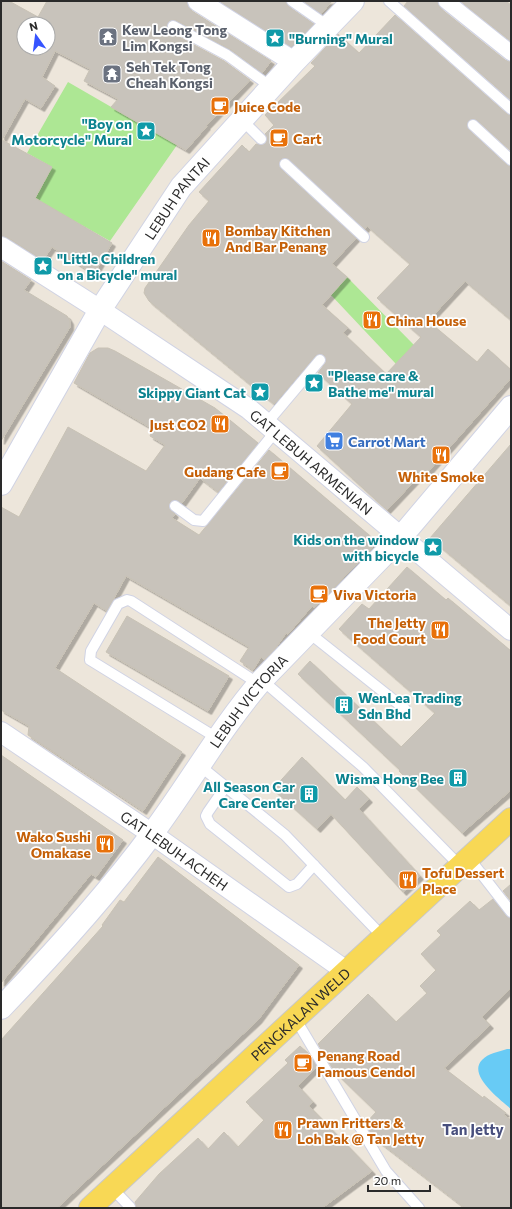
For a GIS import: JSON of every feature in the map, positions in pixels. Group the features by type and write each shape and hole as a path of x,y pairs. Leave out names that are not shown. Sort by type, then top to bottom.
{"main road":[{"name":"PENGKALAN WELD","path":"90,1208 511,819"}],"street":[{"path":"198,1 294,62"},
{"name":"LEBUH PANTAI","path":"1,484 100,310 181,187 294,62 353,1"},
{"path":"446,1 511,53"},
{"name":"GAT LEBUH ARMENIAN","path":"1,247 100,310 249,410 511,630"},
{"name":"LEBUH VICTORIA","path":"1,1008 54,954 152,834 217,738 260,682 402,537 511,407"},
{"name":"GAT LEBUH ACHEH","path":"1,732 152,834 346,971"}],"lane":[{"path":"292,1 328,26"},
{"path":"389,1 511,109"},
{"path":"173,26 227,55 271,87"},
{"path":"241,120 261,140"},
{"path":"473,125 511,160"},
{"path":"285,164 364,237"},
{"path":"175,506 194,520 203,521 320,360"},
{"path":"217,738 90,660 91,651 118,604 122,601 131,601 260,682 362,767 464,862 511,912"},
{"path":"308,632 405,709"},
{"path":"199,765 285,835 383,936"},
{"path":"226,786 206,816 210,824 289,887 297,884 314,865"},
{"path":"295,1018 386,1171 419,1208"},
{"path":"112,1188 130,1207"}],"green space":[{"path":"68,82 177,145 110,241 35,199 52,167 27,153"},
{"path":"347,277 414,345 396,364 331,295"}],"water":[{"path":"511,1049 511,1109 487,1087 479,1073 479,1066 484,1058 490,1054"}],"building":[{"path":"1,1 9,1 36,16 16,16 16,56 52,56 42,77 55,86 41,108 25,99 2,140 52,167 35,198 112,243 94,274 52,247 43,260 7,237 1,236"},
{"path":"47,1 187,1 188,7 192,11 271,61 262,73 230,49 176,20 169,21 167,27 170,32 224,61 250,80 206,126 186,150 111,107 118,99 84,81 90,69 56,52 56,16 39,16"},
{"path":"219,1 286,1 288,6 314,24 291,47"},
{"path":"303,1 332,1 321,14"},
{"path":"408,1 437,1 440,8 505,60 511,62 511,100 404,6"},
{"path":"460,1 506,1 511,5 511,41"},
{"path":"395,15 507,114 511,115 511,151 477,120 471,119 467,124 469,130 507,165 511,166 511,320 465,281 428,321 477,362 488,349 511,370 511,378 426,474 424,471 387,510 317,446 352,404 318,373 326,362 324,355 321,354 315,356 274,404 149,301 144,293 145,288 189,225 209,201 199,192 242,145 249,152 256,144 262,145 266,143 267,138 265,134 274,125 265,115 315,66 311,63 338,34 359,53","holes":["286,158 365,229 367,226 410,264 377,298 421,337 386,374 343,333 348,328 322,305 347,277 332,264 356,238 281,169 279,162 281,159"]},
{"path":"1,261 31,280 24,290 67,316 70,321 70,327 1,441"},
{"path":"98,348 108,348 115,351 215,408 258,443 218,492 200,478 182,503 176,500 170,502 169,508 175,514 172,518 199,535 269,450 369,535 372,548 314,608 312,606 288,634 286,633 275,649 264,660 261,657 253,670 240,661 249,647 126,576 107,611 94,603 55,668 182,752 143,811 28,735 29,726 1,710 1,507 19,517 68,427 146,471 165,445 150,436 153,429 74,383 90,353"},
{"path":"511,444 511,606 430,538"},
{"path":"407,567 446,600 448,598 511,651 511,790 462,833 399,771 400,770 298,674 310,661 401,747 435,713 339,629 362,604 369,609"},
{"path":"127,616 229,676 208,711 106,652"},
{"path":"1,755 123,840 96,877 91,874 1,983"},
{"path":"302,757 345,800 357,787 369,799 359,809 420,876 403,892 331,814 317,829 273,789"},
{"path":"158,857 299,965 258,1020 57,1208 1,1208 1,1040 103,926 102,925 120,900 124,902"},
{"path":"511,884 511,901 503,891"},
{"path":"493,899 506,916 511,918 511,988 482,1017 490,1025 444,1068 483,1098 484,1096 506,1113 504,1115 511,1120 511,1208 465,1208 373,1137 365,1124 376,1112 334,1071 318,1044 368,994 396,1022 427,993 420,986 436,970 421,954 441,935 437,931 470,901 479,910"},
{"path":"300,1046 309,1054 317,1067 298,1086 313,1102 309,1106 372,1171 322,1208 136,1208 135,1202 159,1174 198,1138 208,1149 224,1132 238,1147 264,1120 246,1102 288,1063 285,1060"}],"place":[{"name":"Kew Leong Tong Lim Kongsi","path":"108,37"},
{"name":"\"Burning\" Mural","path":"275,38"},
{"name":"Seh Tek Tong Cheah Kongsi","path":"112,74"},
{"name":"Juice Code","path":"220,106"},
{"name":"\"Boy on Motorcycle\" Mural","path":"146,131"},
{"name":"Cart","path":"279,138"},
{"name":"Bombay Kitchen And Bar Penang","path":"211,238"},
{"name":"\"Little Children on a Bicycle\" mural","path":"43,266"},
{"name":"China House","path":"372,320"},
{"name":"\"Please care & Bathe me\" mural","path":"314,383"},
{"name":"Skippy Giant Cat","path":"260,392"},
{"name":"Just CO2","path":"220,424"},
{"name":"Carrot Mart","path":"334,441"},
{"name":"White Smoke","path":"441,455"},
{"name":"Gudang Cafe","path":"280,471"},
{"name":"Kids on the window with bicycle","path":"433,547"},
{"name":"Viva Victoria","path":"319,594"},
{"name":"The Jetty Food Court","path":"440,630"},
{"name":"WenLea Trading Sdn Bhd","path":"344,705"},
{"name":"Wisma Hong Bee","path":"458,778"},
{"name":"All Season Car Care Center","path":"309,794"},
{"name":"Wako Sushi Omakase","path":"105,844"},
{"name":"Tofu Dessert Place","path":"408,880"},
{"name":"Penang Road Famous Cendol","path":"303,1063"},
{"name":"Prawn Fritters & Loh Bak @ Tan Jetty","path":"283,1130"}],"district":[{"name":"Tan Jetty","path":"473,1129"}]}
